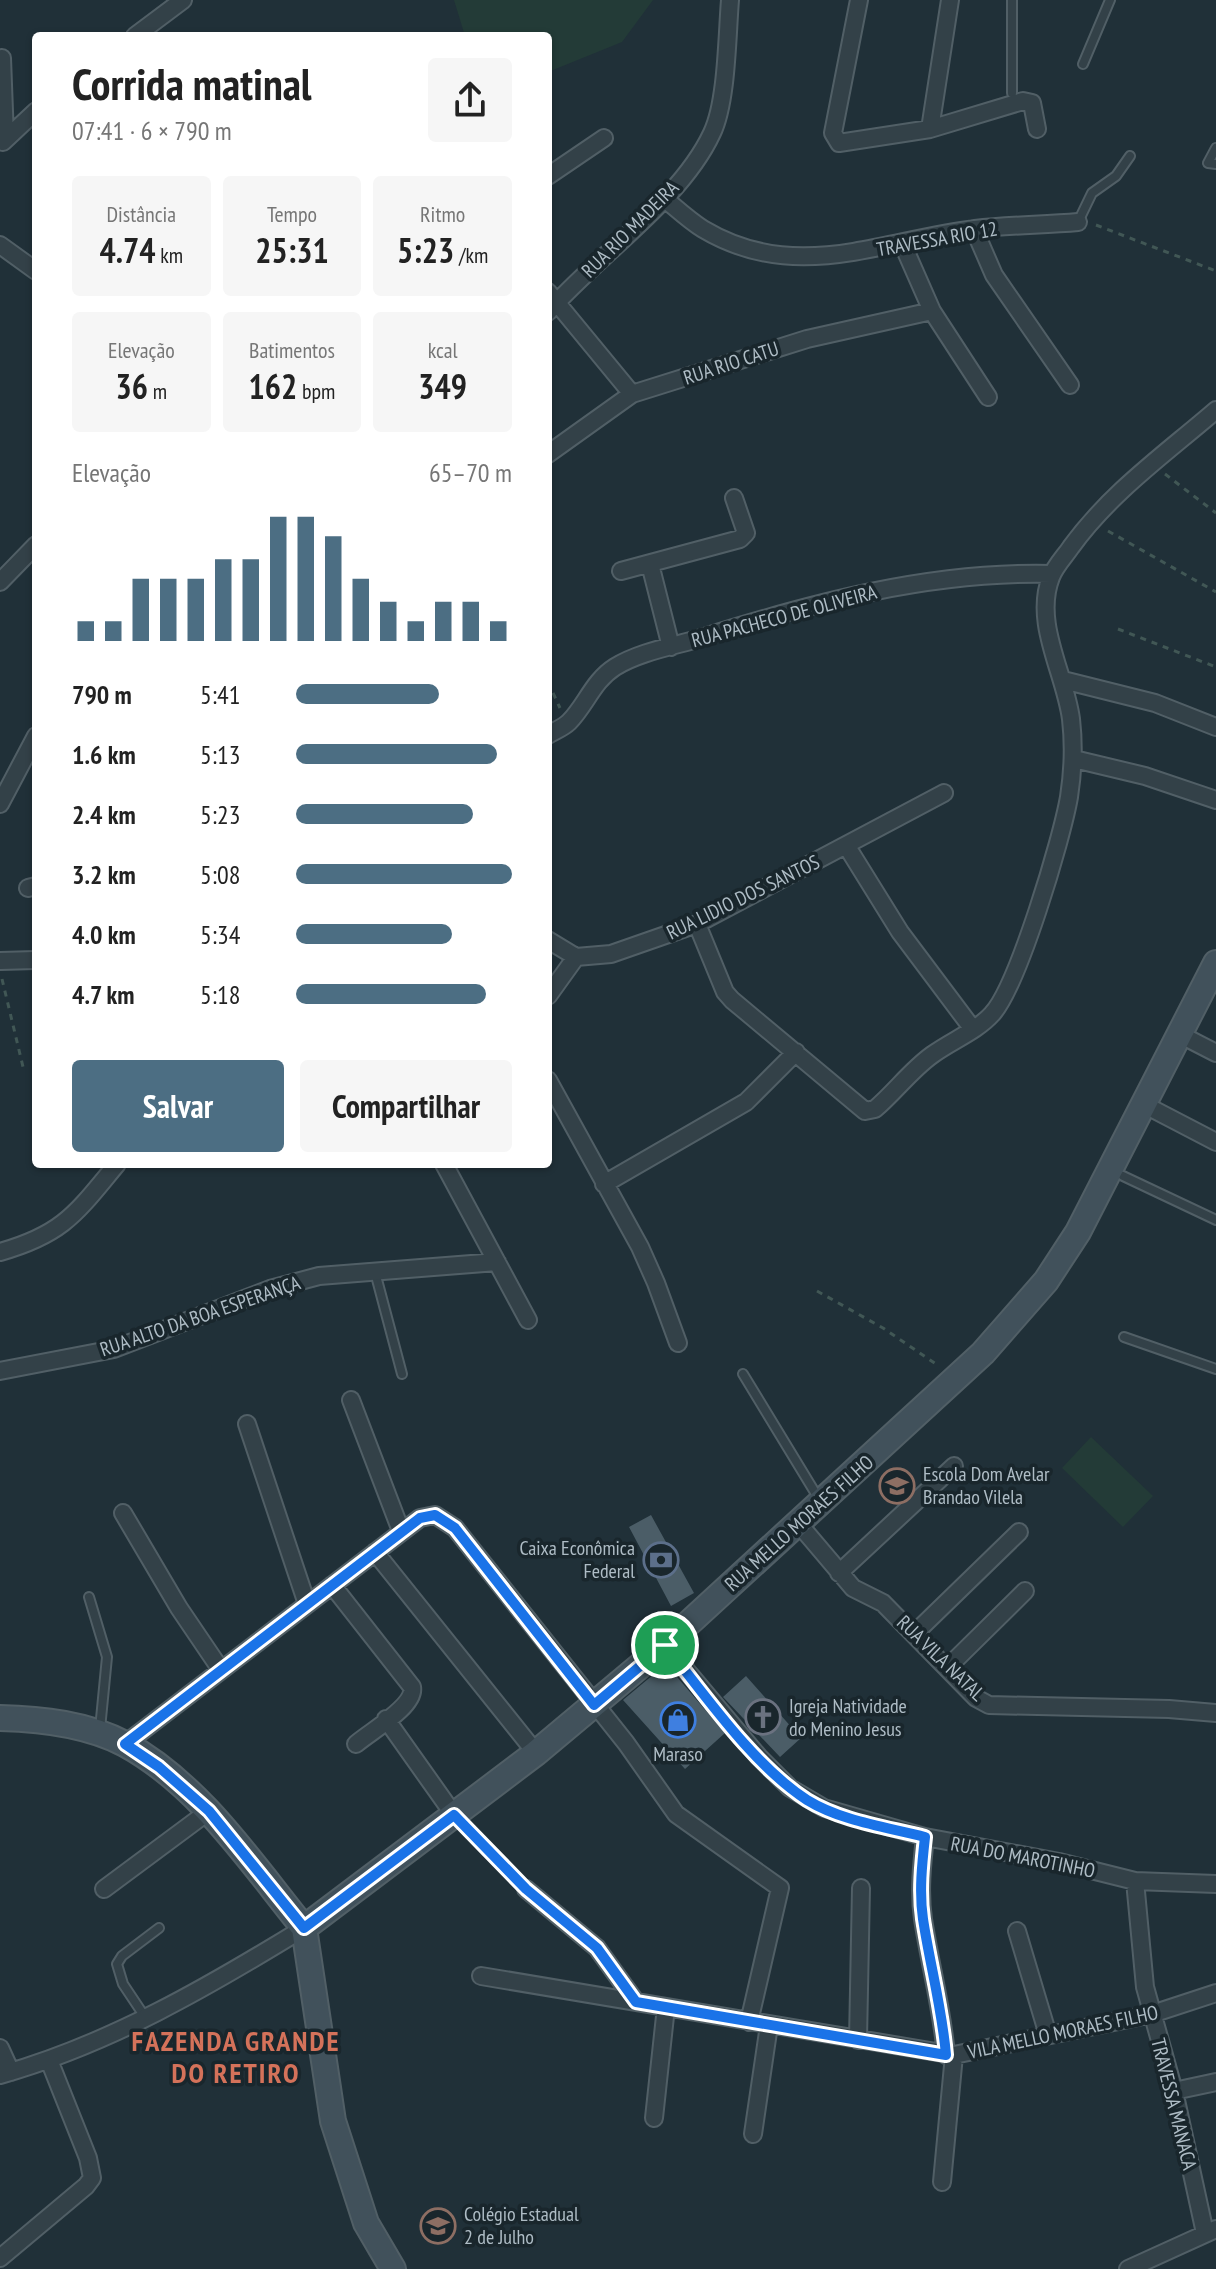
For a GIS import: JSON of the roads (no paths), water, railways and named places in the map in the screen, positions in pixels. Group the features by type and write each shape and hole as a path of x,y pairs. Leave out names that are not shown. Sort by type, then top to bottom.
{"main road":[{"name":"RUA MELLO MORAES FILHO","path":"304,1928 536,1753 665,1645 992,1344 1046,1281 1117,1172 1143,1104 1190,1039 1216,964"},
{"path":"0,1718 40,1719 100,1734 125,1744 159,1767 209,1811 304,1928 333,2121 366,2223 393,2269"}],"street":[{"path":"140,32 183,0"},
{"name":"RUA RIO MADEIRA","path":"552,301 665,199 713,131 721,95 730,0"},
{"path":"859,0 833,133 835,139 845,144 930,129 1023,101 1032,103 1037,129"},
{"path":"930,129 950,0"},
{"path":"2,58 3,142"},
{"path":"3,142 32,115"},
{"path":"552,173 604,138"},
{"name":"TRAVESSA RIO 12","path":"665,199 702,229 745,249 772,256 838,255 974,229 1078,222"},
{"path":"974,229 994,275 1070,385"},
{"path":"0,245 32,268"},
{"path":"903,245 932,311 988,397"},
{"path":"552,303 632,394"},
{"name":"RUA RIO CATU","path":"552,451 632,394 807,339 932,311"},
{"path":"697,924 725,992 867,1111 878,1106 930,1056 995,1011 1015,969 1062,823 1074,759 1069,707 1046,618 1046,594 1052,574 1090,520 1139,472 1216,410"},
{"path":"621,571 740,539 746,533 734,498"},
{"path":"0,582 32,549"},
{"path":"650,564 671,647"},
{"name":"RUA PACHECO DE OLIVEIRA","path":"552,733 568,724 592,688 616,666 671,647 872,590 992,574 1052,574"},
{"path":"1063,680 1155,703 1216,727"},
{"path":"0,804 32,744"},
{"path":"1074,759 1145,776 1216,800"},
{"name":"RUA LIDIO DOS SANTOS","path":"576,957 611,954 697,924 944,793"},
{"path":"846,845 900,932 972,1028"},
{"path":"552,942 576,957 552,990"},
{"path":"0,961 32,960"},
{"path":"1190,1039 1216,1053"},
{"path":"604,1184 737,1107 757,1093 796,1052"},
{"path":"552,1087 656,1283 678,1343"},
{"path":"1143,1104 1216,1142"},
{"path":"0,1252 49,1234 81,1211 114,1168"},
{"path":"446,1168 528,1320"},
{"name":"RUA ALTO DA BOA ESPERANÇA","path":"0,1371 114,1349 282,1286 319,1276 497,1262"},
{"path":"351,1400 401,1531"},
{"path":"247,1424 307,1604"},
{"path":"839,1573 954,1466"},
{"path":"123,1513 179,1608 221,1670"},
{"path":"125,1744 401,1531 420,1518 435,1515 455,1528 626,1743 676,1814 780,1888 749,2022"},
{"name":"RUA VILA NATAL","path":"798,1523 859,1593 883,1603 976,1698 996,1706 1093,1706 1216,1713"},
{"path":"915,1633 1019,1532"},
{"path":"375,1552 536,1753"},
{"path":"332,1585 412,1687 414,1694 407,1705 356,1744"},
{"path":"947,1668 1025,1591"},
{"name":"RUA DO MAROTINHO","path":"665,1645 742,1739 790,1788 824,1808 925,1837 1059,1862 1135,1881 1216,1884"},
{"path":"386,1719 454,1815"},
{"path":"104,1889 209,1811"},
{"path":"925,1837 921,1883 923,1917 950,2055 942,2182"},
{"name":"TRAVESSA MANACA","path":"1135,1881 1140,1948 1152,2014 1210,2231"},
{"path":"858,2040 861,1888"},
{"path":"526,1889 597,1948 636,2002"},
{"path":"0,2048 6,2074 49,2060 146,2018 226,1976 304,1928"},
{"path":"1017,1931 1048,2035"},
{"name":"VILA MELLO MORAES FILHO","path":"481,1976 950,2055 1152,2014 1216,1993"},
{"path":"654,2118 666,2007"},
{"path":"753,2134 769,2025"},
{"path":"0,2258 92,2178 88,2158 49,2060"},
{"path":"1174,2091 1216,2082"},
{"path":"1128,2269 1210,2231"}],"lane":[{"path":"1012,0 1012,93"},
{"path":"1083,64 1110,0"},
{"path":"1212,163 1216,148"},
{"path":"1078,222 1092,193 1116,176 1130,156"},
{"path":"1117,1172 1216,1220"},
{"path":"375,1271 402,1374"},
{"path":"1124,1337 1216,1369"},
{"path":"743,1374 821,1503"},
{"path":"89,1597 107,1657 100,1734"},
{"path":"146,2018 123,1984 117,1964 159,1928"}],"place":[{"name":"Escola Dom Avelar Brandao Vilela","path":"897,1486"},
{"name":"Caixa Econômica Federal","path":"661,1560"},
{"name":"Igreja Natividade do Menino Jesus","path":"763,1717"},
{"name":"Maraso","path":"678,1720"},
{"name":"Colégio Estadual 2 de Julho","path":"438,2226"}],"district":[{"name":"FAZENDA GRANDE DO RETIRO","path":"236,2057"}]}
